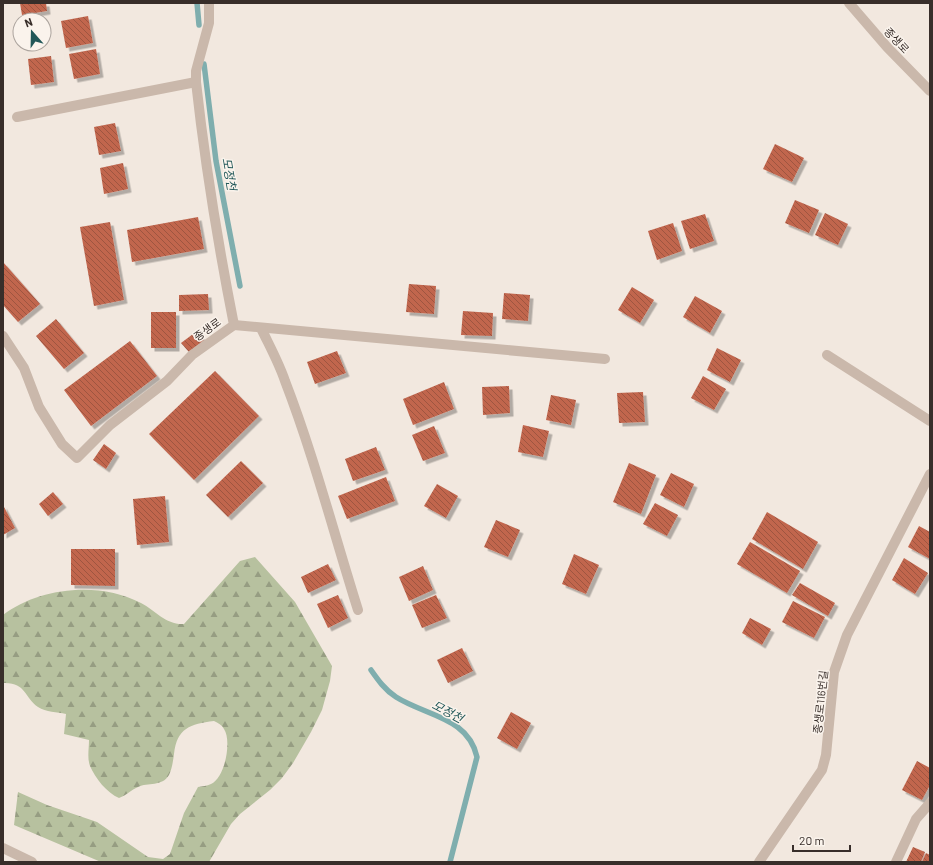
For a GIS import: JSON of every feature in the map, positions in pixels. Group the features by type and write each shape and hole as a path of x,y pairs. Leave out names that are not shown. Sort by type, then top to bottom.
{"street":[{"name":"종생로","path":"3,336 24,368 43,413 62,444 77,458 110,425 167,381 192,355 234,325 216,232 204,156 196,82 196,71 209,23 209,3"},
{"name":"종생로","path":"849,3 887,47 930,91"},
{"path":"17,117 196,82"},
{"path":"234,325 605,359"},
{"path":"261,328 293,401 317,474 333,533 358,610"},
{"path":"827,355 930,421"},
{"name":"종생로116번길","path":"759,862 822,770 826,756 834,672 847,635 930,474"},
{"path":"896,862 916,819 930,803"},
{"path":"3,848 32,862"}],"green space":[{"path":"255,557 295,602 332,666 330,681 322,710 293,763 282,778 270,790 240,814 231,824 209,862 101,862 14,825 18,792 47,805 97,822 148,857 163,859 170,854 184,813 198,787 211,784 220,775 226,759 227,742 223,728 220,724 214,721 192,726 186,729 178,738 171,770 166,779 159,783 138,787 119,798 115,796 102,785 90,766 88,757 89,740 64,734 66,714 41,709 33,703 24,691 16,685 11,683 3,683 3,615 34,598 70,590 89,590 125,596 141,603 166,620 178,624 184,624 240,561"}],"building":[{"path":"20,3 46,3 47,11 22,12"},
{"path":"88,16 93,43 66,48 61,21"},
{"path":"96,49 100,74 74,79 69,54"},
{"path":"51,56 54,82 31,85 28,59"},
{"path":"115,123 121,151 99,155 94,127"},
{"path":"775,144 804,158 792,182 763,169"},
{"path":"123,163 128,189 104,194 100,168"},
{"path":"795,200 819,210 809,233 785,223"},
{"path":"825,213 848,224 838,245 815,235"},
{"path":"705,214 714,241 690,249 681,221"},
{"path":"198,217 204,249 132,262 127,230"},
{"path":"110,222 124,300 94,306 80,227"},
{"path":"673,223 682,251 657,260 648,231"},
{"path":"3,262 40,304 18,322 3,305"},
{"path":"409,284 436,286 434,314 406,312"},
{"path":"632,287 654,300 640,323 618,310"},
{"path":"504,293 530,295 528,321 502,319"},
{"path":"208,294 209,310 179,311 179,295"},
{"path":"695,296 722,311 710,333 683,317"},
{"path":"463,311 493,313 492,336 461,335"},
{"path":"151,312 176,312 176,348 151,348"},
{"path":"56,319 84,353 64,369 36,336"},
{"path":"197,331 204,340 189,352 181,343"},
{"path":"130,341 157,376 91,426 64,390"},
{"path":"717,348 741,360 730,382 707,370"},
{"path":"337,351 346,373 315,384 307,362"},
{"path":"215,371 259,416 194,480 149,434"},
{"path":"703,376 726,389 714,410 691,398"},
{"path":"444,382 454,409 413,425 403,399"},
{"path":"509,386 510,413 483,415 482,387"},
{"path":"643,392 645,422 619,423 617,393"},
{"path":"551,395 576,400 571,425 546,420"},
{"path":"523,425 549,431 543,457 518,452"},
{"path":"434,426 445,453 423,461 412,435"},
{"path":"104,444 116,453 106,469 93,460"},
{"path":"376,447 385,470 353,481 345,459"},
{"path":"241,461 263,483 228,517 206,495"},
{"path":"629,463 656,475 641,514 613,502"},
{"path":"671,473 694,484 684,507 660,495"},
{"path":"386,477 395,501 347,519 338,496"},
{"path":"437,484 458,496 446,518 424,506"},
{"path":"53,492 63,504 48,516 39,504"},
{"path":"165,496 169,542 137,545 133,499"},
{"path":"655,503 678,515 667,536 643,524"},
{"path":"3,505 15,528 3,535"},
{"path":"767,512 818,542 803,569 752,539"},
{"path":"496,520 520,530 508,557 484,547"},
{"path":"919,526 930,532 930,559 908,547"},
{"path":"750,542 800,571 787,593 737,564"},
{"path":"71,549 115,549 115,586 71,585"},
{"path":"574,554 599,565 586,594 562,584"},
{"path":"904,558 928,573 915,594 892,580"},
{"path":"328,564 336,580 308,593 301,577"},
{"path":"423,566 433,590 409,601 399,577"},
{"path":"800,583 835,603 828,616 792,595"},
{"path":"338,595 348,618 328,628 317,604"},
{"path":"436,595 447,618 422,628 412,605"},
{"path":"793,601 825,617 814,638 782,622"},
{"path":"750,618 771,629 762,645 742,633"},
{"path":"462,648 473,671 448,683 437,660"},
{"path":"511,712 531,723 517,749 497,738"},
{"path":"917,761 930,768 930,785 922,800 902,790"},
{"path":"913,847 925,852 921,862 906,862"},
{"path":"926,853 930,855 930,862 922,862"}],"waterway":[{"name":"모정천","path":"197,3 199,25"},
{"name":"모정천","path":"204,64 216,161 240,286"},
{"name":"모정천","path":"371,670 382,685 396,697 455,725 465,733 472,744 477,757 450,862"}]}
